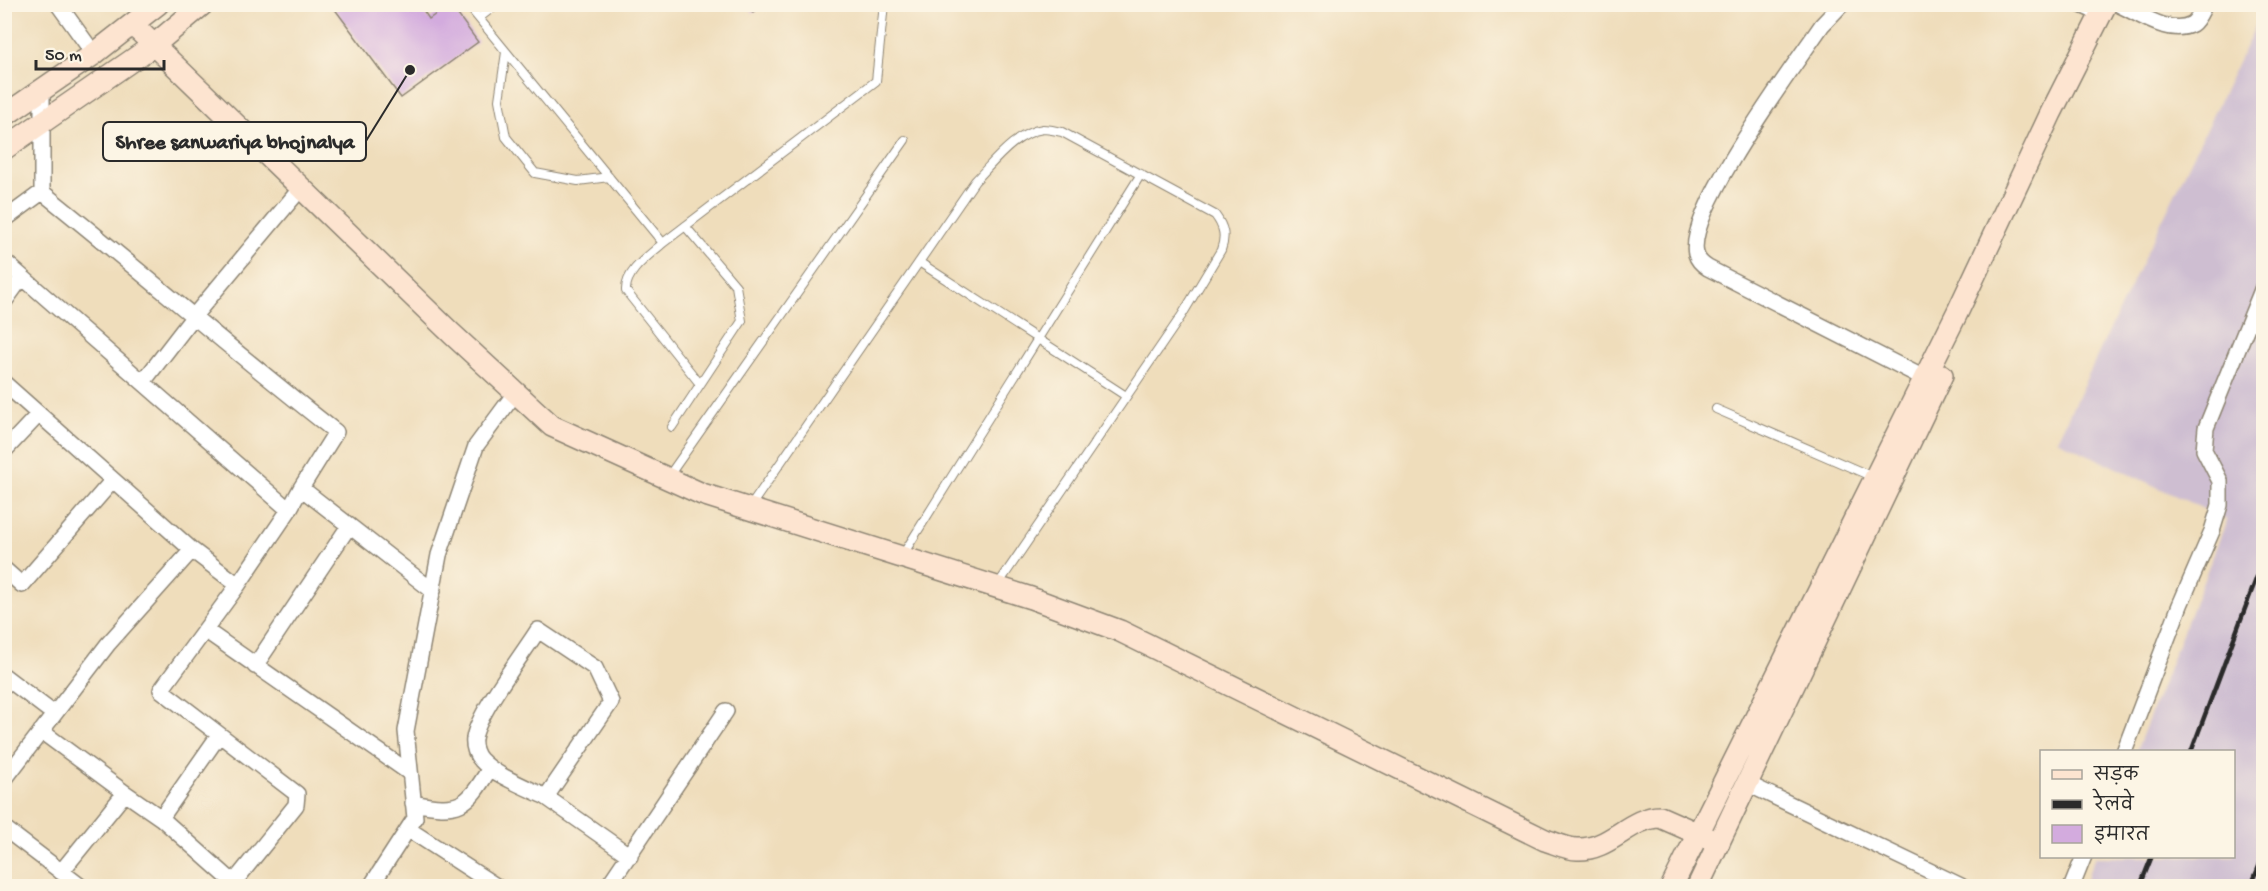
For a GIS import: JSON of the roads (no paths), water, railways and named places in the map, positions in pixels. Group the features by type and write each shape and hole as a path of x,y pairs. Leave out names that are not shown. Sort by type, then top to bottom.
{"main road":[{"path":"4,116 94,54 158,4"},
{"path":"4,149 154,45 203,4"},
{"path":"1671,886 1924,378 2051,113 2112,7"},
{"path":"1698,886 2061,121 2112,7"},
{"path":"133,25 552,426 702,494 996,587 1120,631 1545,840 1576,849 1592,848 1651,817 1666,819 1719,843"}],"street":[{"path":"58,4 94,54"},
{"path":"1842,4 1822,25 1720,177 1704,212 1696,240 1696,254 1702,264 1708,268 1924,378"},
{"path":"2079,4 2112,7 2168,27 2192,24 2205,4"},
{"path":"42,90 42,192"},
{"path":"143,382 194,316 301,188"},
{"path":"4,220 42,192"},
{"path":"41,731 161,818 232,885 296,805 297,794 161,690 238,585 289,510 336,432 42,192"},
{"path":"4,261 289,510"},
{"path":"4,302 22,277"},
{"path":"2125,750 2180,605 2212,531 2220,505 2220,481 2204,450 2206,428 2264,285"},
{"path":"4,383 192,550 238,585"},
{"path":"371,886 415,818 406,731 439,555 476,446 516,392"},
{"path":"4,452 39,414"},
{"path":"4,569 22,585 113,480"},
{"path":"301,488 433,591"},
{"path":"255,666 349,526"},
{"path":"4,780 108,644 192,550"},
{"path":"205,630 410,773"},
{"path":"546,797 611,702 595,668 538,630 482,718 474,737 476,753 490,768 546,797 630,856"},
{"path":"4,676 54,714"},
{"path":"609,886 726,711"},
{"path":"161,818 219,735"},
{"path":"413,803 438,808 463,804 474,796 490,768"},
{"path":"1748,783 1960,886"},
{"path":"61,872 125,793"},
{"path":"4,828 80,886"},
{"path":"408,829 496,886"},
{"path":"2072,886 2083,858"}],"lane":[{"path":"467,4 663,243"},
{"path":"479,18 497,4"},
{"path":"700,384 626,291 627,280 663,243 876,81 884,4"},
{"path":"506,52 499,100 506,137 536,173 578,181 609,177"},
{"path":"749,509 975,181 1016,141 1031,132 1045,129 1062,132 1215,215 1224,231 1224,241 1221,250 1182,315 996,587"},
{"path":"668,478 905,140"},
{"path":"901,557 1141,174"},
{"path":"672,428 742,321 736,286 685,226"},
{"path":"919,262 1126,396"},
{"path":"1716,409 1875,477"}],"railway":[{"path":"2192,750 2264,558"},
{"path":"2251,886 2264,854"},
{"path":"2140,886 2151,858"}],"place":[{"name":"Shree sanwariya bhojnalya","path":"410,70"}]}
